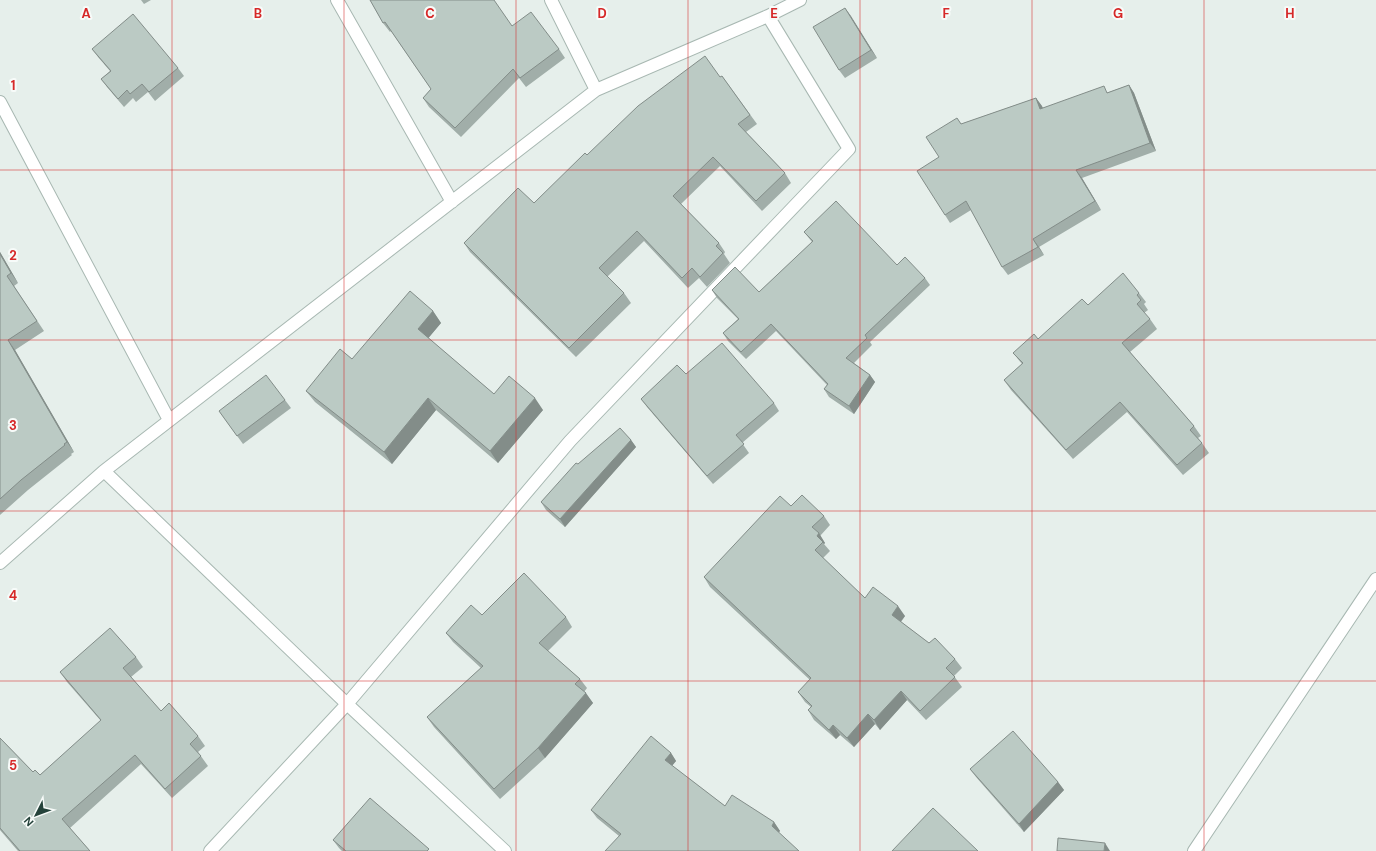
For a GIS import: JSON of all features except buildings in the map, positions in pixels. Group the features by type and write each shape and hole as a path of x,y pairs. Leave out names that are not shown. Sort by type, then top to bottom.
{"street":[{"path":"337,0 452,202"},
{"path":"550,0 596,90"},
{"path":"0,563 104,471 596,90 768,16 800,0"},
{"path":"210,851 347,704 570,441 849,149 768,16"},
{"path":"0,102 169,420"},
{"path":"104,471 347,704 505,851"},
{"path":"1194,851 1376,579"}]}
